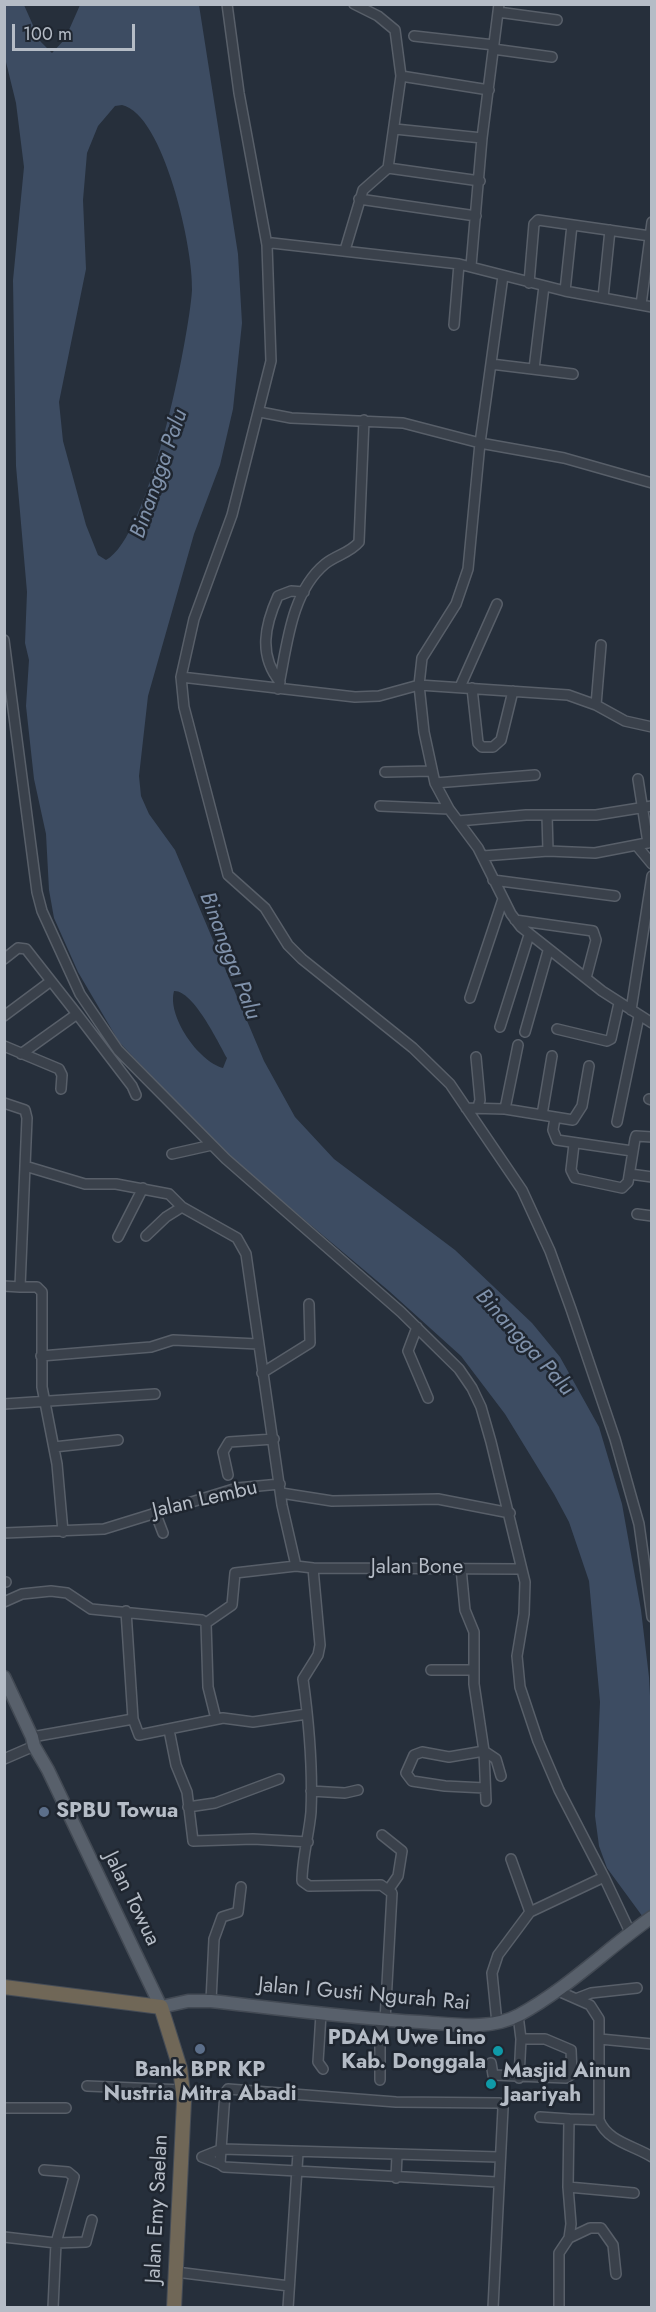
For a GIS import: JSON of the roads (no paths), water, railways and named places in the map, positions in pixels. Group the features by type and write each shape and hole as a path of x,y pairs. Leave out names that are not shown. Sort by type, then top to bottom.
{"highway":[{"path":"4,1987 161,2007"},
{"name":"Jalan Emy Saelan","path":"161,2007 171,2032 183,2090 174,2307"}],"main road":[{"name":"Jalan Towua","path":"4,1677 161,2007"},
{"name":"Jalan I Gusti Ngurah Rai","path":"161,2007 188,2001 211,2001 383,2021 472,2025 497,2023 518,2015 556,1990 647,1920"}],"street":[{"path":"227,4 239,93 267,245 272,361 262,391 260,412 231,515 194,619 181,677 184,707 228,875 265,908 288,945 302,959 428,1061 450,1084 522,1190 549,1251 615,1439 639,1524 650,1586 651,1617"},
{"path":"345,250 363,190 388,168 401,76 395,30 389,22 354,4"},
{"path":"471,266 482,138 498,8 557,20"},
{"path":"414,36 552,57"},
{"path":"401,76 489,90"},
{"path":"395,129 482,138"},
{"path":"388,168 480,181"},
{"path":"360,199 476,216"},
{"path":"529,283 535,222 540,219 650,236"},
{"path":"267,245 272,243 345,250 459,264 529,283 646,306 651,222"},
{"path":"565,291 572,225"},
{"path":"603,298 610,230"},
{"path":"454,325 459,264"},
{"path":"503,276 480,443 474,527 465,580 456,604 422,658 419,685 431,771 448,809 483,856 515,920 549,951 619,1003 651,1023"},
{"path":"534,369 544,286"},
{"path":"491,364 573,374"},
{"path":"260,412 291,418 403,423 480,443 564,458 651,483"},
{"path":"279,685 297,605 304,592 325,564 353,549 359,542 364,420"},
{"path":"279,685 268,664 267,623 278,596 291,591 304,592"},
{"path":"460,687 497,604"},
{"path":"4,640 34,882 42,911 80,994 104,1033 141,1075 212,1145 417,1327 466,1378 476,1397 510,1513 525,1582 524,1614 517,1656 520,1687 559,1790 630,1932"},
{"path":"596,705 601,645"},
{"path":"181,677 279,685 369,698 419,685 568,695 596,705 626,721 651,727"},
{"path":"472,688 478,743 482,747 493,747 501,740 513,691"},
{"path":"385,772 431,771"},
{"path":"435,783 535,775"},
{"path":"483,856 548,851 595,853 650,842 647,806 638,779"},
{"path":"380,806 448,809"},
{"path":"458,821 547,815 596,815 647,806"},
{"path":"547,815 548,851"},
{"path":"637,846 651,864"},
{"path":"617,1122 635,1013 651,876"},
{"path":"494,880 615,896"},
{"path":"470,998 503,899"},
{"path":"515,920 593,931 596,940 586,978"},
{"path":"500,1027 529,935"},
{"path":"4,959 18,948 23,947 77,1014 136,1095"},
{"path":"525,1032 549,951"},
{"path":"4,1016 51,981"},
{"path":"557,1029 607,1041 611,1039 619,1003"},
{"path":"21,1054 77,1014"},
{"path":"505,1109 518,1045"},
{"path":"4,1046 59,1069 62,1075 61,1089"},
{"path":"542,1115 552,1056"},
{"path":"476,1057 480,1100 478,1107"},
{"path":"466,1108 505,1109 573,1120 579,1114 589,1066"},
{"path":"4,1103 21,1107 26,1113 20,1287"},
{"path":"555,1118 554,1137 574,1144 632,1151"},
{"path":"574,1144 571,1170 575,1178 622,1188 627,1185 630,1174 636,1136 651,1137"},
{"path":"172,1154 212,1145"},
{"name":"Jalan Lembu","path":"25,1166 85,1184 105,1183 169,1194 182,1207 231,1234 245,1247 281,1489"},
{"path":"630,1174 651,1177"},
{"path":"118,1237 143,1188"},
{"path":"146,1236 166,1217 182,1207"},
{"path":"638,1214 651,1216"},
{"path":"4,1286 37,1287 42,1292 41,1356 44,1401 54,1447 63,1532"},
{"path":"262,1373 310,1343 309,1304"},
{"path":"417,1327 408,1351 428,1398"},
{"path":"41,1356 151,1347 173,1340 258,1344"},
{"path":"4,1404 155,1394"},
{"path":"228,1475 223,1452 229,1442 274,1439"},
{"path":"54,1447 118,1440"},
{"name":"Jalan Lembu","path":"4,1533 63,1532 117,1526 155,1512 237,1488 281,1489 332,1501 438,1498 510,1513"},
{"path":"281,1489 296,1566"},
{"path":"155,1512 164,1533"},
{"path":"639,1524 651,1525"},
{"name":"Jalan Bone","path":"206,1623 232,1605 235,1573 296,1566 521,1569"},
{"path":"313,1568 320,1645 318,1655 303,1679 310,1732 311,1791 308,1842 302,1878 303,1883 309,1886 381,1885 389,1889 393,1897 380,2080"},
{"path":"460,1568 465,1610 474,1632 473,1670 484,1751 486,1801"},
{"path":"4,1602 22,1594 51,1591 67,1593 91,1609 193,1617 206,1623 208,1687 216,1719"},
{"path":"126,1611 133,1719 139,1735 216,1719 253,1722 307,1714"},
{"path":"431,1670 473,1670"},
{"path":"4,1759 33,1742 133,1719"},
{"path":"169,1730 176,1765 187,1792 195,1842 254,1839 308,1842"},
{"path":"485,1788 445,1786 412,1781 406,1773 414,1755 422,1752 449,1757 484,1751 496,1759 501,1776"},
{"path":"188,1807 214,1803 279,1779"},
{"path":"311,1791 345,1793 357,1790"},
{"path":"382,1835 402,1851 398,1876 389,1889"},
{"path":"511,1859 530,1912"},
{"path":"497,2023 493,1965 530,1912 604,1877"},
{"path":"211,2001 215,1931 220,1918 238,1912 241,1887"},
{"path":"578,1998 591,1993 637,1988"},
{"path":"556,1990 590,2005 598,2019 600,2039 599,2120 603,2129 611,2137 651,2157"},
{"path":"321,2014 318,2062 323,2068"},
{"path":"518,2015 521,2038 519,2078"},
{"path":"491,2063 493,2075 519,2078 566,2078 573,2072 571,2050 545,2039 521,2038"},
{"path":"600,2039 651,2044"},
{"path":"87,2086 183,2090"},
{"path":"220,2164 228,2089 396,2102 496,2102 503,2108 497,2182 493,2307"},
{"path":"4,2108 66,2108"},
{"path":"540,2117 599,2120"},
{"path":"559,2307 559,2253 569,2238 572,2224 568,2187 569,2119"},
{"path":"202,2157 222,2149 298,2153 499,2157"},
{"path":"288,2307 298,2153"},
{"path":"182,2155 202,2157 224,2167 497,2182"},
{"path":"396,2178 397,2155"},
{"path":"44,2170 73,2175 56,2243 53,2307"},
{"path":"568,2187 634,2193"},
{"path":"4,2237 56,2243 87,2242 92,2220"},
{"path":"569,2238 590,2228 601,2228 613,2245 616,2274"},
{"path":"176,2272 290,2286"}],"water":[{"name":"Binangga Palu","path":"5,5 24,5 40,41 52,53 65,39 80,5 199,5 238,254 242,323 233,409 220,465 194,534 148,696 139,776 141,796 149,814 175,850 264,1061 295,1117 334,1159 455,1250 532,1323 560,1357 599,1427 622,1504 641,1610 649,1677 652,1733 651,1928 607,1868 599,1846 595,1816 600,1702 589,1581 569,1522 554,1494 505,1414 461,1356 389,1291 224,1152 119,1042 78,972 54,918 49,890 46,834 34,779 26,706 29,660 25,643 27,592 16,466 13,280 24,167 16,103 5,58","holes":["122,105 137,114 151,132 174,186 188,246 192,290 175,391 151,478 137,515 122,544 106,560 98,555 86,525 63,441 59,402 86,269 83,200 87,153 98,126 115,106","174,991 189,999 204,1018 227,1058 223,1068 204,1057 186,1036 175,1013"]}],"place":[{"name":"SPBU Towua","path":"44,1812"},
{"name":"Bank BPR KP Nustria Mitra Abadi","path":"200,2049"},
{"name":"PDAM Uwe Lino Kab. Donggala","path":"498,2051"},
{"name":"Masjid Ainun Jaariyah","path":"491,2084"}]}
